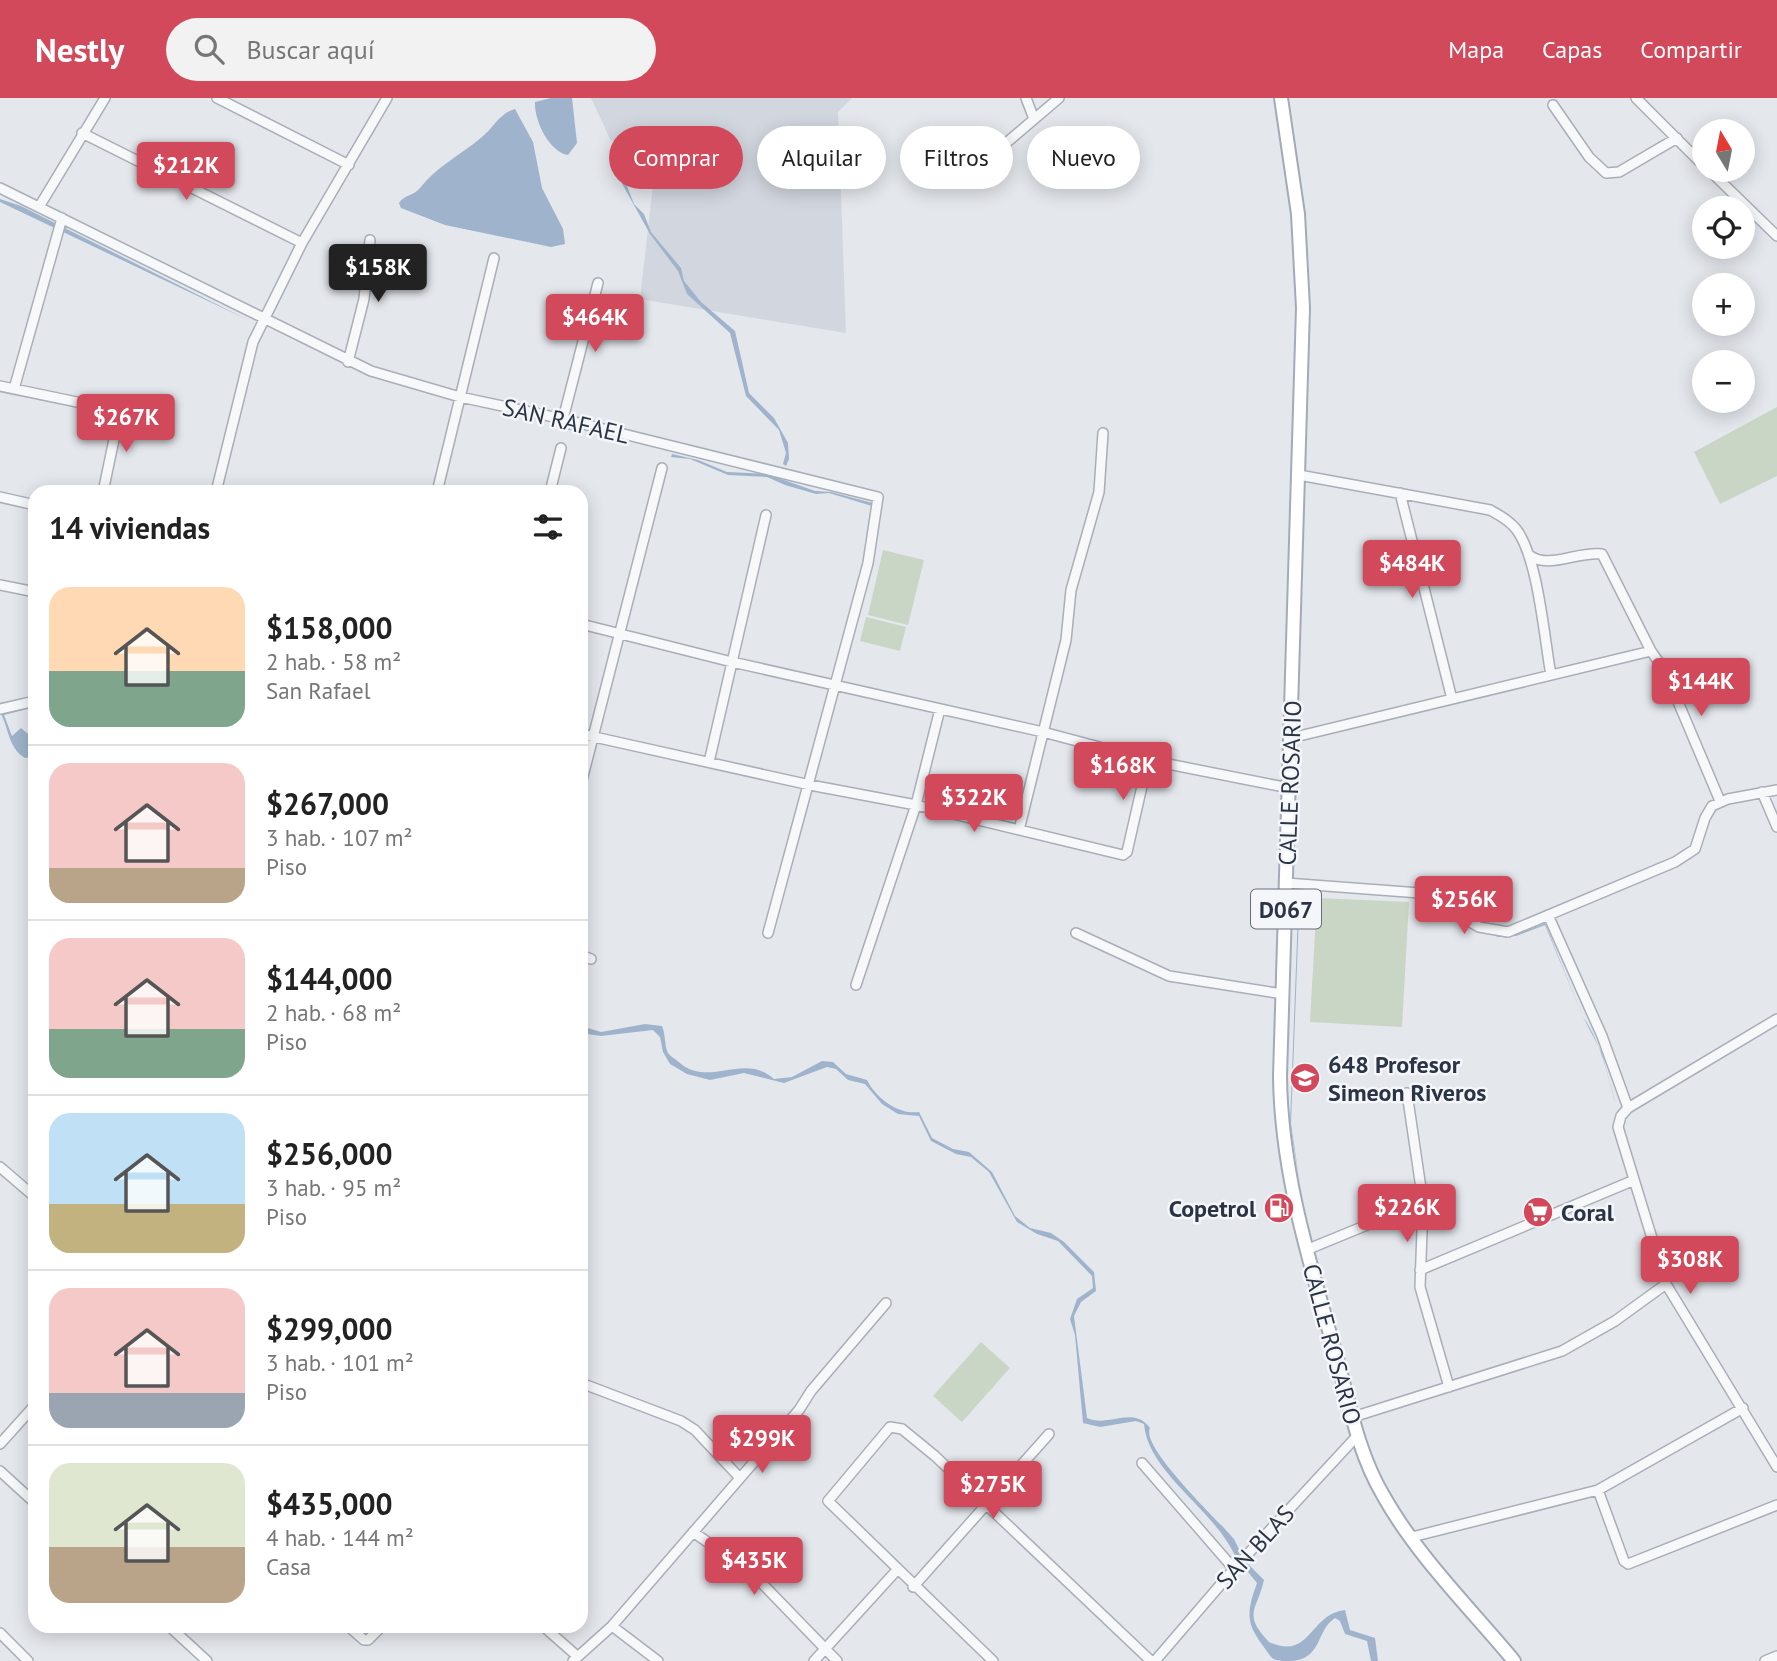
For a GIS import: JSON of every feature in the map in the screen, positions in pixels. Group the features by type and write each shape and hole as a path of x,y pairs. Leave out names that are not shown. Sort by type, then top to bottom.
{"main road":[{"name":"CALLE ROSARIO","path":"1281,98 1303,265 1283,994 1283,1141 1306,1250 1357,1436 1382,1494 1412,1537 1514,1661"}],"street":[{"path":"39,207 105,98"},
{"path":"217,98 349,166"},
{"path":"218,485 247,361 265,316 302,243 387,98"},
{"path":"1026,98 1034,119"},
{"path":"1013,137 1059,98"},
{"path":"1636,98 1692,154"},
{"path":"1553,105 1589,157 1606,173 1619,172 1677,138"},
{"path":"82,133 302,243"},
{"path":"1721,182 1777,236"},
{"name":"SAN RAFAEL","path":"0,188 265,316 348,362 460,397 563,419 878,497 868,563 835,684"},
{"path":"14,388 62,218"},
{"path":"348,362 364,299 370,240"},
{"path":"439,485 494,258"},
{"path":"563,419 598,283"},
{"path":"0,386 120,411 104,485"},
{"path":"1019,830 1066,640 1071,590 1099,492 1103,433"},
{"path":"552,485 561,448"},
{"path":"588,757 662,468"},
{"path":"1299,475 1498,514 1516,528 1529,555 1551,675"},
{"path":"1401,493 1452,699"},
{"path":"0,496 28,503"},
{"path":"709,762 765,515"},
{"path":"1529,555 1547,562 1581,553 1602,554 1651,651 1665,671 1720,801"},
{"path":"0,585 28,591"},
{"path":"588,626 732,662 1043,732 1148,760 1289,788"},
{"path":"1292,738 1651,651"},
{"path":"768,933 810,785 835,684"},
{"path":"0,709 28,703"},
{"path":"856,985 916,805 940,709"},
{"path":"588,736 810,785 916,805 1125,854 1148,760"},
{"path":"1286,883 1420,894 1457,916 1496,932 1520,929 1685,856 1695,849 1708,811 1720,801 1777,790"},
{"path":"1762,792 1777,827"},
{"path":"1548,915 1602,1036 1628,1108"},
{"path":"1076,933 1169,976 1283,994"},
{"path":"1777,1019 1628,1108 1621,1116 1618,1127 1665,1284 1777,1467"},
{"path":"1407,1093 1423,1202 1420,1287 1450,1387"},
{"path":"0,1167 28,1191"},
{"path":"1420,1270 1632,1181"},
{"path":"1306,1250 1423,1202"},
{"path":"1353,1417 1562,1351 1615,1321 1665,1284"},
{"path":"550,1633 575,1659 612,1626 886,1303"},
{"path":"588,1389 681,1421 695,1430 740,1478"},
{"path":"1412,1537 1598,1490 1743,1408"},
{"path":"0,1444 28,1413"},
{"path":"993,1661 913,1587 828,1502 890,1427 902,1429 1159,1660"},
{"path":"913,1587 1049,1434"},
{"name":"SAN BLAS","path":"1159,1660 1234,1569 1357,1436"},
{"path":"1142,1463 1234,1569"},
{"path":"0,1471 28,1497"},
{"path":"1598,1490 1623,1561 1628,1564 1777,1505"},
{"path":"693,1532 752,1573 836,1661"},
{"path":"814,1661 897,1570"},
{"path":"612,1626 659,1661"},
{"path":"0,1633 28,1661"},
{"path":"177,1633 208,1661"},
{"path":"356,1633 368,1640 375,1633"},
{"path":"1765,1661 1777,1656"}],"shaded area":[{"path":"591,98 852,98 838,112 839,126 757,126 757,189 841,189 846,333 640,299 653,189 743,189 743,126 609,126 609,137"}],"green space":[{"path":"1777,407 1777,476 1720,504 1694,452"},
{"path":"883,550 924,560 908,625 868,615"},
{"path":"866,617 906,627 900,651 860,641"},
{"path":"1317,898 1409,902 1402,1027 1310,1022"},
{"path":"981,1342 1010,1368 962,1422 933,1396"}],"water":[{"path":"551,98 572,98 577,143 568,155 555,148 544,134 537,117 535,102"},
{"path":"515,109 533,142 542,188 563,229 565,244 551,247 445,225 401,208 401,200 418,190 441,167 482,137 501,117"},
{"path":"625,189 628,189 634,204 644,214 651,232 681,268 684,281 701,302 735,331 749,393 774,418 788,443 789,459 786,466 783,464 786,453 779,430 746,396 730,333 687,294 678,271 650,234"},
{"path":"0,199 21,206 248,320 0,202"},
{"path":"672,454 698,460 727,472 767,474 815,491 831,492 873,503 872,506 829,493 816,494 767,477 728,475 690,459 671,457"},
{"path":"28,708 4,715 12,736 21,728 28,734 28,758 15,749 0,712"},
{"path":"1299,887 1416,897 1300,888 1291,1124 1300,1185 1290,1124"},
{"path":"1454,918 1491,934 1481,932"},
{"path":"1545,923 1583,1017 1545,925 1516,936 1498,937 1491,934 1516,933"},
{"path":"645,1024 662,1026 668,1053 692,1070 704,1072 751,1068 774,1079 792,1077 822,1061 833,1062 846,1074 867,1080 888,1104 903,1111 919,1112 932,1138 953,1149 969,1152 992,1172 1015,1216 1030,1228 1051,1233 1064,1242 1094,1272 1096,1291 1081,1302 1074,1316 1087,1418 1104,1421 1128,1417 1143,1421 1150,1428 1150,1437 1168,1467 1234,1539 1240,1551 1239,1555 1235,1556 1226,1539 1157,1459 1148,1442 1144,1424 1136,1421 1100,1427 1083,1423 1075,1335 1070,1319 1077,1299 1093,1288 1092,1276 1058,1241 1037,1234 1017,1222 989,1172 971,1157 956,1154 931,1141 919,1116 898,1114 882,1104 865,1084 848,1080 836,1069 827,1067 784,1083 744,1073 710,1080 687,1074 670,1064 663,1052 660,1037 653,1030 601,1036 588,1034 588,1028 601,1032"},
{"path":"1248,1564 1264,1580 1254,1618 1269,1642 1294,1646 1324,1619 1345,1610 1350,1630 1375,1638 1378,1661 1371,1661 1367,1641 1345,1634 1340,1621 1335,1618 1307,1656 1288,1661 1272,1658 1253,1631 1250,1606 1257,1583 1244,1567"}],"waterway":[{"path":"567,428 575,430"}],"place":[{"name":"648 Profesor Simeon Riveros","path":"1305,1078"},
{"name":"Copetrol","path":"1279,1208"},
{"name":"Coral","path":"1538,1212"}]}
